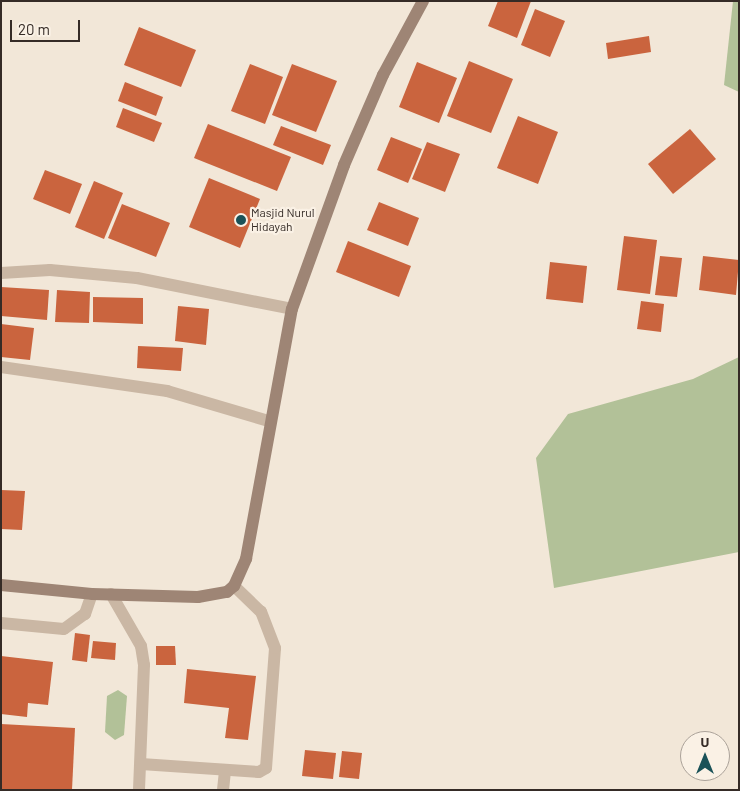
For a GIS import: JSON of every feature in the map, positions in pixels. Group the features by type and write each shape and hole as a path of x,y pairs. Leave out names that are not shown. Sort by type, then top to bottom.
{"main road":[{"path":"1,585 92,594 198,597 227,592 234,586 246,559 268,420 292,310 344,165 383,75 423,1"}],"street":[{"path":"1,273 50,270 137,278 292,310"},
{"path":"1,367 167,391 268,420"},
{"path":"141,764 259,772 269,761 275,648 261,612 234,586"},
{"path":"1,623 64,629 85,614 92,594"},
{"path":"111,594 141,646 141,764 139,790"},
{"path":"223,790 225,770"}],"green space":[{"path":"733,1 739,1 739,92 724,85"},
{"path":"739,357 739,552 554,588 536,458 568,414 693,379"},
{"path":"118,690 127,696 124,735 115,740 105,732 107,696"}],"building":[{"path":"498,1 531,1 517,38 488,26"},
{"path":"535,9 565,21 550,57 521,45"},
{"path":"139,27 196,50 181,87 124,65"},
{"path":"649,36 651,52 608,59 606,43"},
{"path":"469,61 513,79 491,133 447,116"},
{"path":"417,62 457,78 439,123 399,107"},
{"path":"250,64 283,77 265,124 231,111"},
{"path":"292,64 337,81 316,132 272,115"},
{"path":"125,82 163,97 156,116 118,101"},
{"path":"123,108 162,123 154,142 116,127"},
{"path":"518,116 558,132 538,184 497,168"},
{"path":"208,124 291,157 277,191 194,158"},
{"path":"281,126 331,145 323,165 273,145"},
{"path":"690,129 716,159 673,194 648,164"},
{"path":"391,137 422,149 408,183 377,170"},
{"path":"427,142 460,154 445,192 412,179"},
{"path":"45,170 82,184 70,214 33,199"},
{"path":"209,178 260,199 240,248 189,227"},
{"path":"94,181 123,193 104,239 75,227"},
{"path":"379,202 419,218 408,246 367,230"},
{"path":"122,204 170,223 156,257 108,238"},
{"path":"624,236 657,240 650,294 617,290"},
{"path":"348,241 411,266 399,297 336,272"},
{"path":"660,256 682,258 677,297 655,295"},
{"path":"703,256 739,260 736,295 699,290"},
{"path":"550,262 587,266 583,303 546,299"},
{"path":"1,287 49,290 47,320 1,316"},
{"path":"57,290 90,292 89,323 55,322"},
{"path":"93,297 143,298 143,324 93,322"},
{"path":"641,301 664,304 661,332 637,329"},
{"path":"178,306 209,309 206,345 175,341"},
{"path":"1,324 34,328 30,360 1,357"},
{"path":"138,346 183,348 181,371 137,368"},
{"path":"1,490 25,491 22,530 1,529"},
{"path":"75,633 90,635 87,662 72,660"},
{"path":"93,641 116,643 115,660 91,658"},
{"path":"156,646 175,646 176,665 156,665"},
{"path":"1,656 53,662 48,705 28,703 27,717 1,714"},
{"path":"187,669 256,676 248,740 225,738 229,708 184,703"},
{"path":"1,724 75,728 72,790 1,790"},
{"path":"305,750 336,753 333,779 302,776"},
{"path":"342,751 362,753 359,779 339,777"}],"place":[{"name":"Masjid Nurul Hidayah","path":"241,220"}]}
